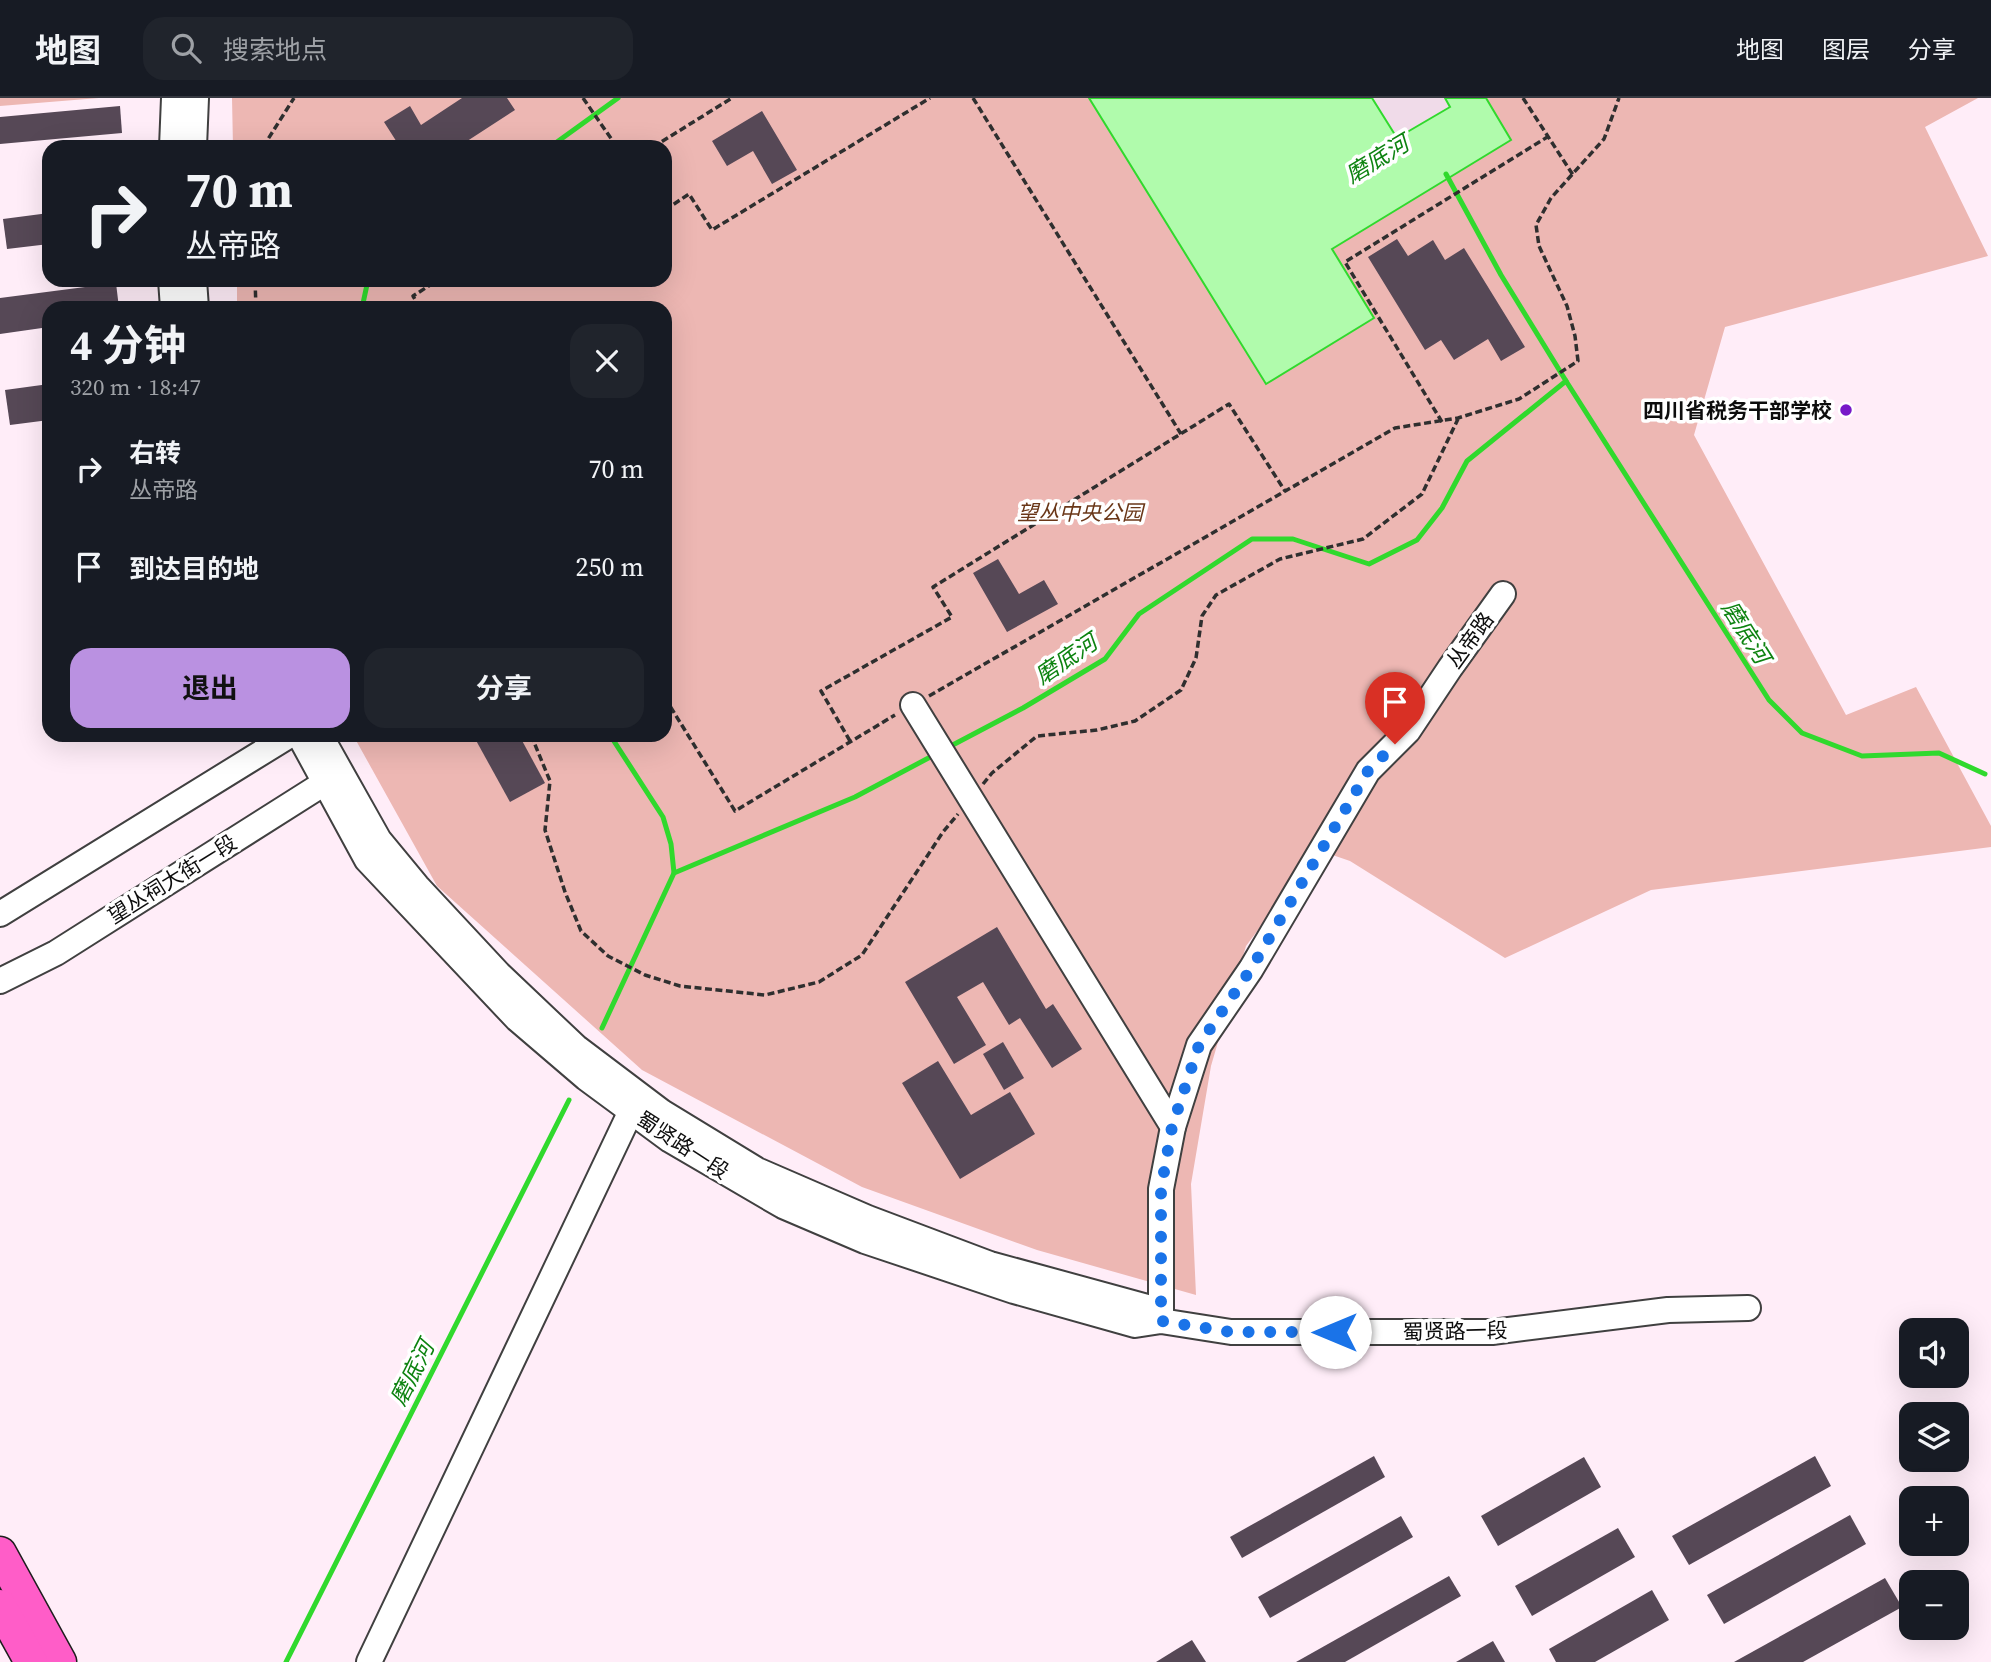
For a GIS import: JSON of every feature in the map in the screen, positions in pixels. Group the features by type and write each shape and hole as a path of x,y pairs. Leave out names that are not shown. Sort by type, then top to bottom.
{"main road":[{"path":"0,1553 61,1662"},
{"path":"0,1606 31,1662"}],"street":[{"path":"172,140 174,98"},
{"path":"194,140 196,98"},
{"name":"丛帝路","path":"1161,1321 1161,1189 1172,1127 1199,1045 1251,969 1368,771 1408,731 1503,594"},
{"path":"913,705 1172,1127"},
{"path":"0,914 279,742"},
{"path":"305,742 333,778"},
{"path":"322,742 333,778"},
{"name":"望丛祠大街一段","path":"0,981 56,953 333,778"},
{"name":"蜀贤路一段","path":"333,778 367,860 517,1019 586,1078 670,1140 783,1206 865,1241 1014,1291 1135,1325 1161,1321 1231,1332 1492,1332 1668,1310 1748,1308"},
{"name":"蜀贤路一段","path":"333,778 417,886 499,974 576,1047 662,1112 757,1170 868,1218 990,1264 1151,1308 1161,1321"},
{"path":"369,1662 631,1111"}],"path":[{"path":"268,140 294,98"},
{"path":"583,98 612,140"},
{"path":"664,140 732,98"},
{"path":"672,205 689,194 712,230 930,98"},
{"path":"973,98 1181,434"},
{"path":"1523,98 1573,174"},
{"path":"672,709 735,811 850,741 1395,428 1442,422 1519,399 1568,368 1578,361 1575,336 1567,306 1539,246 1536,225 1551,198 1604,139 1619,98"},
{"path":"1442,422 1345,262 1549,136"},
{"path":"415,301 412,296 427,287"},
{"path":"850,741 821,691 951,617 933,587 1230,404 1285,491"},
{"path":"1313,552 1363,539 1422,494 1458,418"},
{"path":"534,742 550,781 545,830 581,931 608,956 645,975"}],"green space":[{"path":"0,98 99,98 0,106"},
{"name":"望丛中央公园","path":"232,98 1978,98 1925,127 1988,256 1725,327 1694,435 1846,715 1916,687 1991,826 1991,847 1651,890 1505,958 1350,861 1318,850 1246,946 1211,1066 1191,1184 1196,1295 1037,1250 862,1187 642,1070 437,886 357,742 672,742 672,301 237,301 237,287 672,287 672,140 233,140"}],"shaded area":[{"path":"1372,98 1445,98 1450,107 1397,139"}],"water":[{"path":"1089,98 1372,98 1397,138 1450,107 1445,98 1486,98 1511,140 1332,249 1374,318 1266,384"}],"building":[{"path":"462,98 507,98 515,110 469,140 396,140 384,122 410,106 421,125"},
{"path":"120,106 122,133 0,144 0,117"},
{"path":"762,111 797,170 772,184 753,151 727,166 712,141"},
{"path":"42,214 42,245 7,249 3,219"},
{"path":"1397,239 1408,256 1433,240 1445,260 1464,248 1525,347 1501,361 1488,339 1454,360 1441,340 1425,350 1368,257"},
{"path":"85,287 116,287 118,301 42,301 42,328 0,334 0,298"},
{"path":"42,385 42,421 10,425 5,390"},
{"path":"998,559 1019,594 1044,580 1058,604 1007,632 973,573"},
{"path":"477,742 523,742 545,783 510,802"},
{"path":"997,927 1046,1009 1053,1004 1082,1049 1052,1068 1020,1018 1009,1025 983,982 957,997 986,1045 954,1064 905,982"},
{"path":"1003,1042 1024,1078 1004,1090 983,1054"},
{"path":"938,1061 971,1115 1010,1092 1035,1134 960,1179 902,1083"},
{"path":"1374,1456 1385,1477 1242,1558 1230,1537"},
{"path":"1815,1456 1831,1486 1689,1565 1672,1536"},
{"path":"1584,1457 1601,1487 1498,1546 1481,1516"},
{"path":"1850,1515 1866,1544 1724,1624 1707,1595"},
{"path":"1401,1516 1413,1537 1270,1618 1258,1597"},
{"path":"1618,1528 1635,1557 1532,1616 1515,1586"},
{"path":"1449,1576 1461,1596 1345,1662 1296,1662"},
{"path":"1885,1578 1899,1602 1899,1609 1803,1662 1734,1662"},
{"path":"1652,1590 1669,1620 1595,1662 1556,1662 1549,1649"},
{"path":"1192,1640 1206,1662 1156,1662 1177,1649"},
{"path":"1493,1641 1505,1662 1456,1662"}],"waterway":[{"path":"560,140 618,98"},
{"name":"磨底河","path":"947,748 1023,708 1105,659 1139,614 1252,539 1293,539 1369,564 1417,540 1442,508 1467,461 1566,381 1501,275 1446,174"},
{"path":"364,301 366,287"},
{"name":"磨底河","path":"1566,381 1769,700 1802,733 1862,756 1939,753 1985,774"},
{"path":"615,742 663,817 671,844 674,873"},
{"name":"磨底河","path":"602,1028 674,873 855,797 936,754"},
{"name":"磨底河","path":"286,1662 569,1100"}],"place":[{"name":"四川省税务干部学校","path":"1846,410"}],"route":[{"path":"1335,1332 1231,1332 1161,1321 1161,1189 1172,1127 1199,1045 1251,969 1368,771 1395,744"}]}
